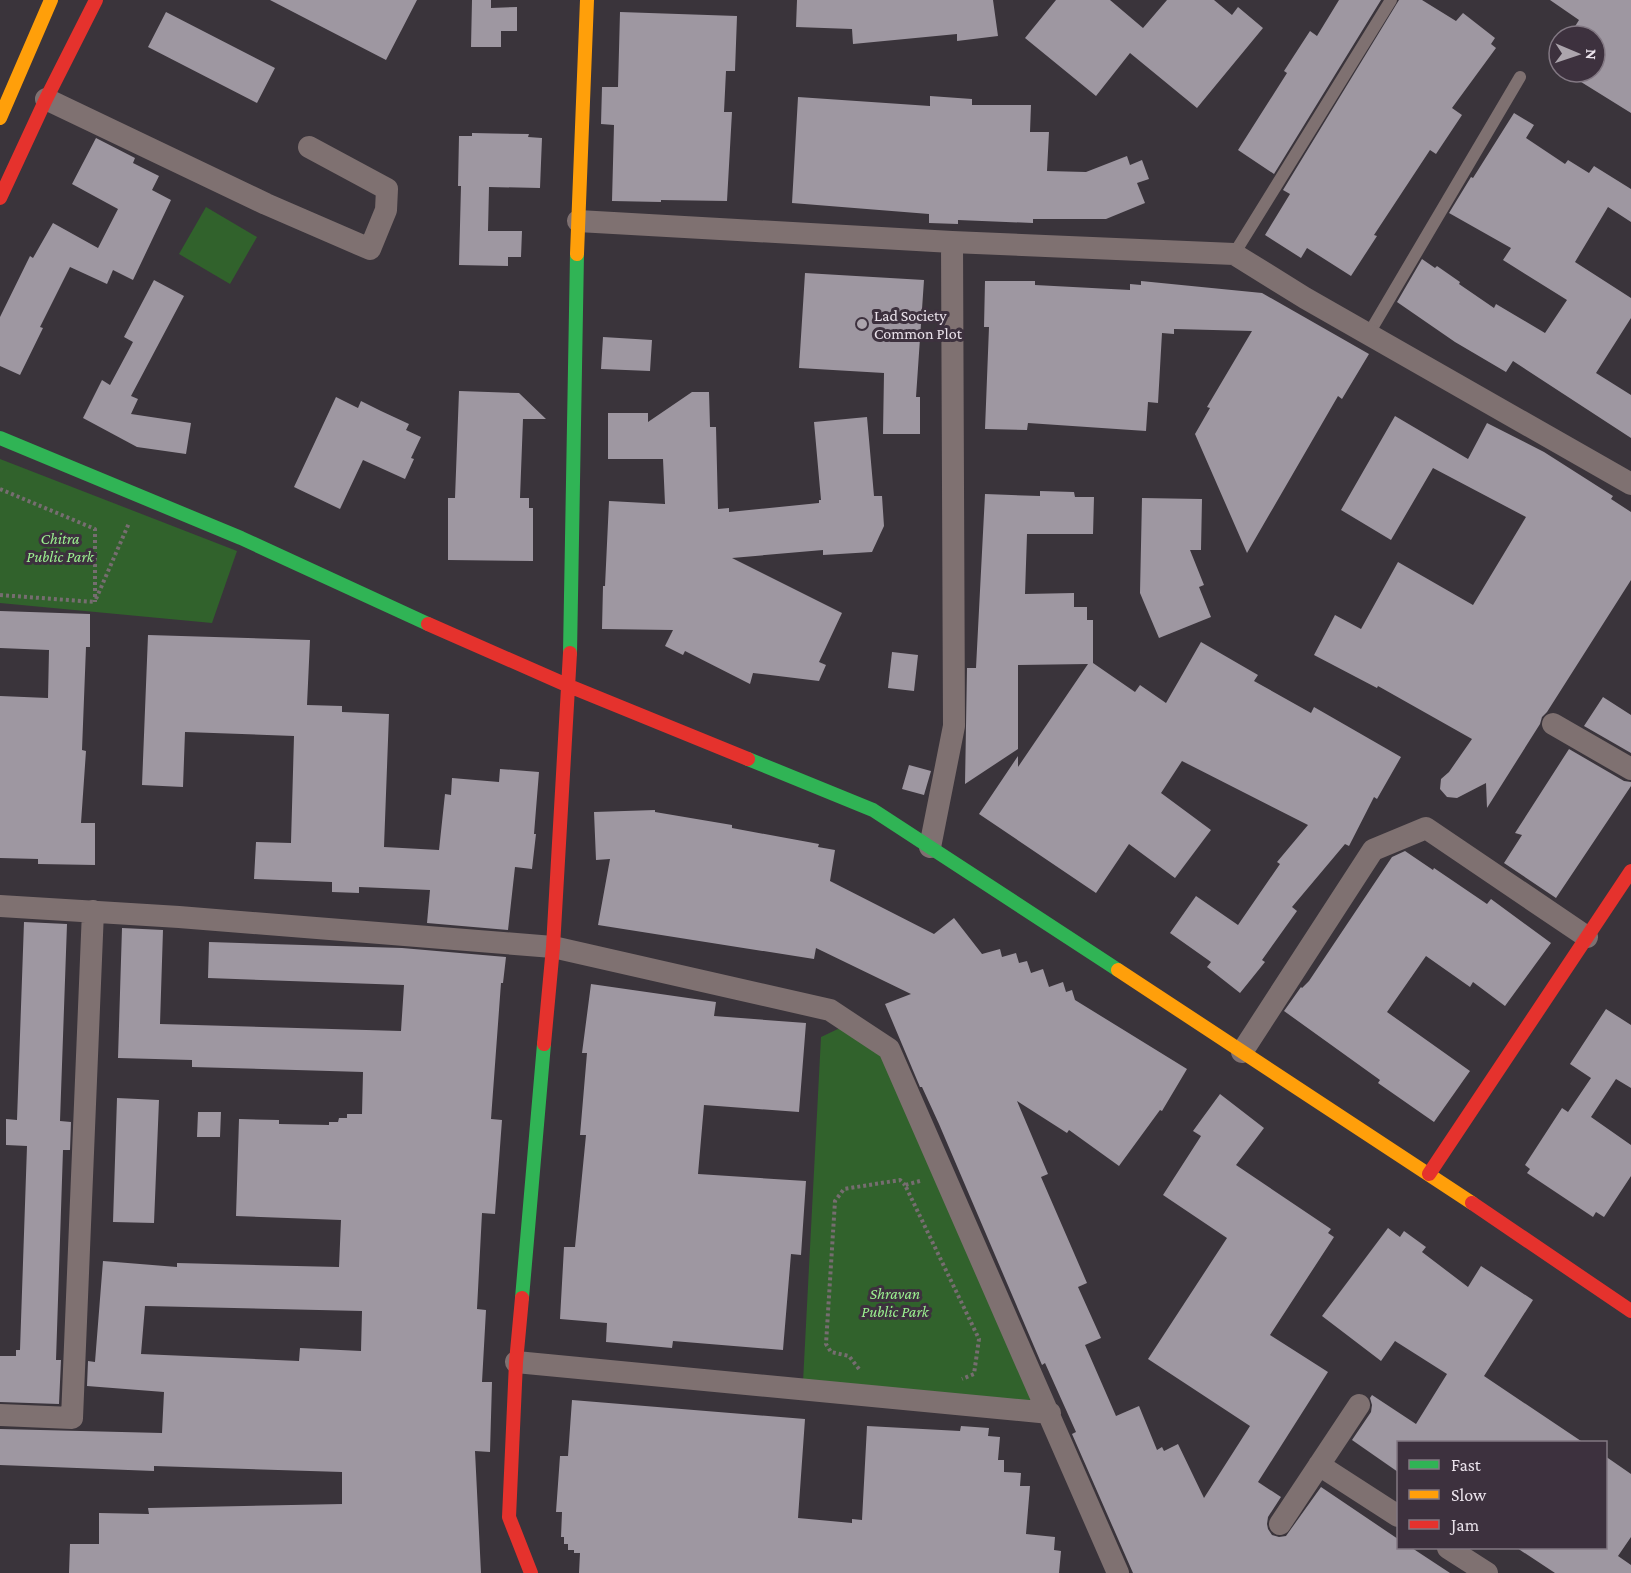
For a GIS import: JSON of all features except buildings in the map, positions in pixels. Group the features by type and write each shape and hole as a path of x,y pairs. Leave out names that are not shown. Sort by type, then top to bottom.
{"street":[{"path":"0,118 51,0"},
{"path":"0,198 96,0"},
{"path":"531,1573 509,1517 516,1362 552,947 569,686 578,221 586,0"},
{"path":"46,99 266,204 370,249 386,210 387,189 309,147"},
{"path":"578,221 952,242 1234,254 1368,335 1631,483"},
{"path":"930,848 954,726 952,242"},
{"path":"0,438 241,538 569,686 873,810 1429,1174 1631,1311"},
{"path":"1553,724 1631,769"},
{"path":"1242,1052 1373,850 1426,828 1587,937"},
{"path":"1429,1174 1631,871"},
{"path":"0,906 93,911 552,947 830,1010 889,1049 1118,1573"},
{"path":"0,1415 72,1418 93,911"},
{"path":"516,1362 1050,1413"},
{"path":"1280,1524 1359,1405"},
{"path":"1319,1465 1397,1515"},
{"path":"1450,1549 1487,1573"}],"lane":[{"path":"1234,254 1391,0"},
{"path":"1368,335 1520,76"}],"path":[{"path":"0,489 95,530 95,602"},
{"path":"95,602 130,521"},
{"path":"0,595 95,602"},
{"path":"862,1372 849,1356 831,1352 826,1344 835,1201 844,1189 900,1180 905,1185 980,1339 974,1374 954,1383"},
{"path":"905,1185 925,1180"}],"green space":[{"path":"206,207 257,237 230,284 179,254"},
{"name":"Chitra Public Park","path":"0,459 237,551 212,623 0,603"},
{"name":"Shravan Public Park","path":"840,1028 882,1056 1035,1404 803,1382 821,1037"}],"traffic: fast":[{"path":"570,653 577,254"},
{"path":"0,438 241,538 428,624"},
{"path":"748,759 873,810 1118,970"},
{"path":"522,1298 544,1044"}],"traffic: slow":[{"path":"0,118 51,0"},
{"path":"577,254 587,0"},
{"path":"1118,970 1472,1203"}],"traffic: jam":[{"path":"0,198 96,0"},
{"path":"428,624 569,686 748,759"},
{"path":"544,1044 553,947 570,653"},
{"path":"1429,1174 1631,871"},
{"path":"1472,1203 1631,1311"},
{"path":"522,1298 516,1362 509,1517 531,1573"}],"place":[{"name":"Lad Society Common Plot","path":"862,324"}]}
